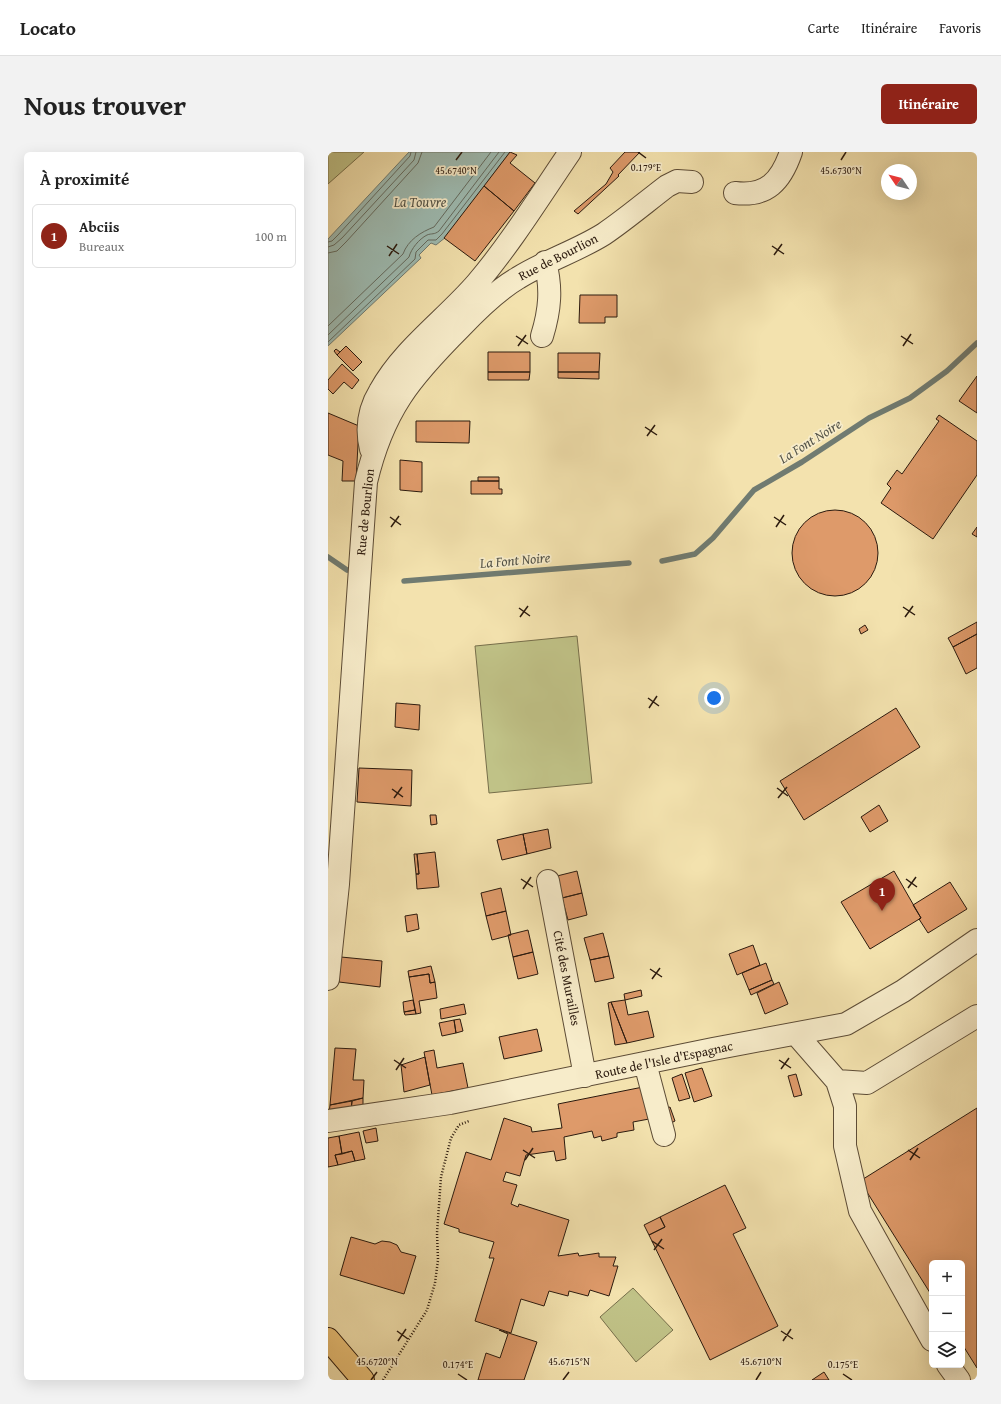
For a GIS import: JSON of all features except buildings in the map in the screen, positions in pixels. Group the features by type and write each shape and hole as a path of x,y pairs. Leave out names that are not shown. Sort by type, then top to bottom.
{"main road":[{"path":"328,1339 364,1380"},
{"path":"328,1360 345,1380"}],"street":[{"path":"372,455 368,438 369,423 372,408 386,380 408,354 482,277 570,152"},
{"path":"735,193 755,193 766,188 778,178 785,167 790,152"},
{"name":"Rue de Bourlion","path":"328,979 338,884 366,482 372,455 391,411 414,377 443,345 497,293 517,278 545,262 604,234 667,186 677,181 692,182"},
{"path":"542,336 550,293 549,278 545,262"},
{"name":"Cité des Murailles","path":"548,880 585,1076"},
{"name":"Route de l'Isle d'Espagnac","path":"328,1121 450,1103 846,1024 903,991 977,940"},
{"path":"838,1081 867,1082 977,1016"},
{"path":"796,1034 838,1081 845,1106 845,1146 860,1211 929,1335"},
{"path":"645,1063 664,1136"},
{"path":"950,1368 959,1380"}],"path":[{"path":"383,1380 394,1365 427,1310 433,1290 438,1260 437,1233 441,1177 451,1138 459,1125"}],"green space":[{"path":"328,152 364,152 328,184"},
{"path":"577,636 592,783 489,793 475,646"},
{"path":"633,1288 673,1330 636,1362 600,1317"}],"water":[{"name":"La Touvre","path":"409,152 510,152 446,237 436,245 431,243 419,255 421,258 328,346 328,239"}],"waterway":[{"name":"La Font Noire","path":"662,561 695,554 713,538 754,490 802,462 869,418 910,398 947,371 977,343"},
{"name":"La Font Noire","path":"328,557 347,570"},
{"name":"La Font Noire","path":"404,581 629,563"}],"place":[{"name":"Abciis","path":"882,911"}]}
